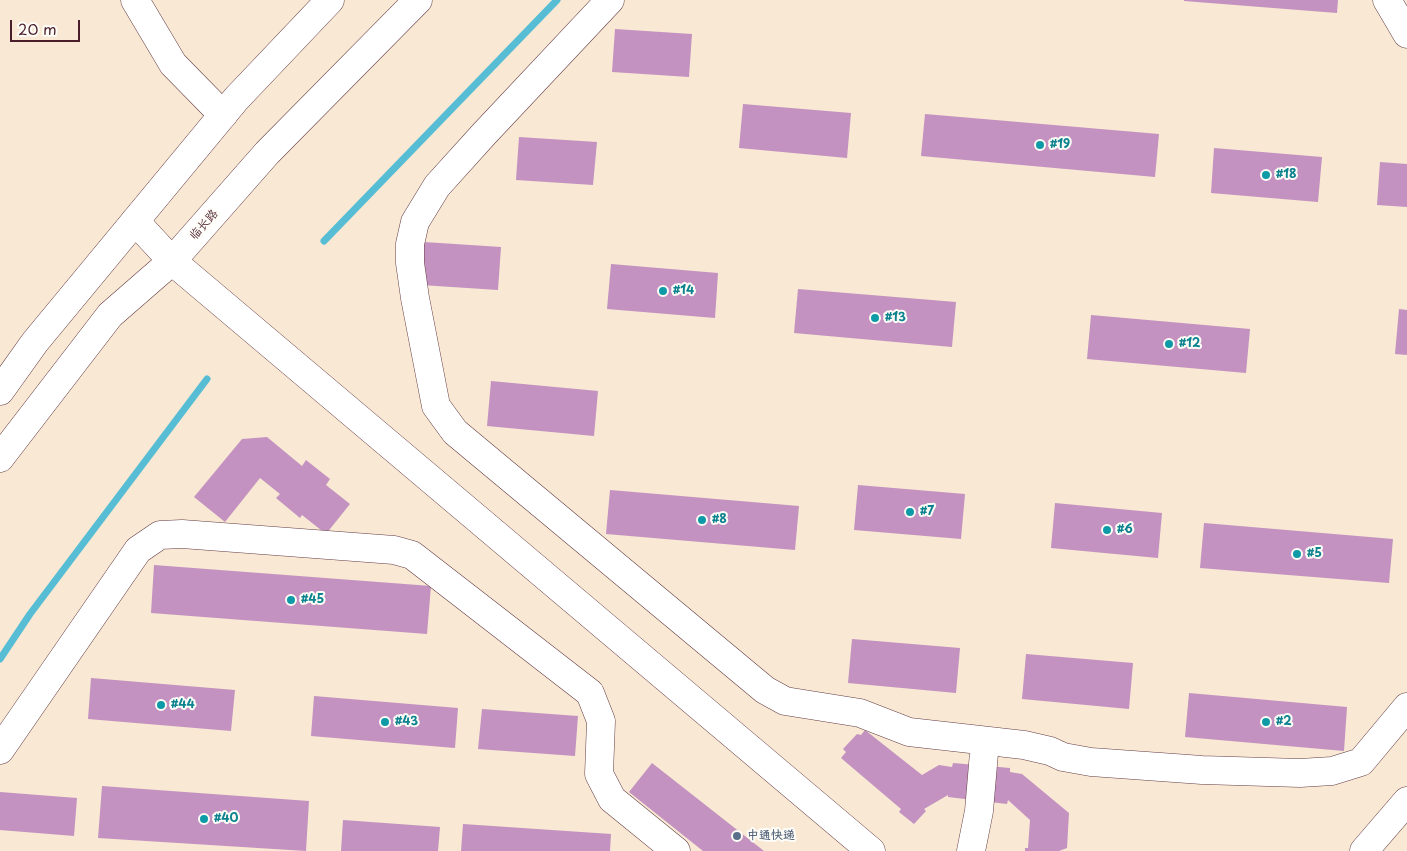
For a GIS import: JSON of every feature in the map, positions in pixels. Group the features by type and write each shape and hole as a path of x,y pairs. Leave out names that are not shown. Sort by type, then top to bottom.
{"street":[{"path":"136,0 173,64 223,115"},
{"path":"0,391 35,342 223,115 330,0"},
{"name":"临长路","path":"0,458 110,315 172,261 267,153 418,0"},
{"path":"610,0 437,186 415,222 410,244 410,263 436,406 456,432 765,690 785,701 860,713 909,732 1024,745 1050,751 1063,757 1091,762 1202,770 1300,773 1332,771 1361,762 1407,708"},
{"path":"1387,0 1407,34"},
{"path":"135,221 172,261 871,851"},
{"path":"0,750 138,550 160,535 182,534 394,550 412,555 590,693 601,721 599,774 612,799 676,851"},
{"path":"971,851 979,810 985,741"},
{"path":"1364,851 1407,801"}],"building":[{"path":"1184,0 1338,0 1337,13"},
{"path":"615,29 692,34 689,77 612,72"},
{"path":"743,104 851,113 847,158 739,148"},
{"name":"#19","path":"925,114 1159,134 1155,177 921,156"},
{"path":"519,137 597,142 593,185 516,180"},
{"name":"#18","path":"1214,148 1322,157 1318,202 1211,193"},
{"path":"1380,162 1407,164 1407,207 1377,205"},
{"path":"424,242 501,247 498,290 421,285"},
{"name":"#14","path":"611,264 718,273 715,318 607,309"},
{"name":"#13","path":"798,289 956,302 952,347 794,333"},
{"path":"1399,309 1407,310 1407,355 1395,354"},
{"name":"#12","path":"1091,315 1250,329 1246,373 1087,359"},
{"path":"491,381 598,391 594,436 487,426"},
{"path":"267,437 302,466 306,460 330,479 326,485 350,504 326,534 302,515 300,518 276,498 280,494 260,478 225,522 194,497 242,439"},
{"name":"#7","path":"858,485 965,494 961,539 854,530"},
{"name":"#8","path":"610,490 799,506 795,550 606,534"},
{"name":"#6","path":"1055,503 1162,513 1158,558 1051,548"},
{"name":"#5","path":"1204,523 1393,539 1389,583 1200,568"},
{"name":"#45","path":"154,565 431,586 427,634 151,613"},
{"path":"852,639 960,648 956,693 848,683"},
{"path":"1026,654 1133,663 1129,709 1022,699"},
{"name":"#44","path":"91,678 235,690 231,731 88,719"},
{"name":"#2","path":"1189,693 1347,707 1344,751 1185,737"},
{"name":"#43","path":"314,696 458,708 455,748 311,736"},
{"path":"482,709 578,716 575,756 478,749"},
{"path":"865,730 922,775 939,765 952,767 953,763 1010,768 1010,772 1022,774 1069,813 1067,848 1059,851 1025,851 1025,848 1028,848 1030,820 1008,800 1007,804 948,797 948,795 924,809 926,811 914,824 899,812 901,809 841,758 846,752 843,749 857,734 861,735"},
{"path":"652,763 764,851 703,851 629,792"},
{"name":"#40","path":"102,786 309,801 306,851 98,838"},
{"path":"0,792 77,798 74,836 0,830"},
{"path":"343,820 440,827 438,851 341,851"},
{"path":"463,824 611,834 610,851 461,851"}],"waterway":[{"path":"324,241 557,0"},
{"path":"0,659 30,614 207,379"}],"place":[{"name":"#19","path":"1040,145"},
{"name":"#18","path":"1266,175"},
{"name":"#14","path":"663,291"},
{"name":"#13","path":"875,318"},
{"name":"#12","path":"1169,344"},
{"name":"#7","path":"910,512"},
{"name":"#8","path":"702,520"},
{"name":"#6","path":"1107,530"},
{"name":"#5","path":"1297,554"},
{"name":"#45","path":"291,600"},
{"name":"#44","path":"161,705"},
{"name":"#43","path":"385,722"},
{"name":"#2","path":"1266,722"},
{"name":"#40","path":"204,819"},
{"name":"中通快递","path":"737,836"}]}
